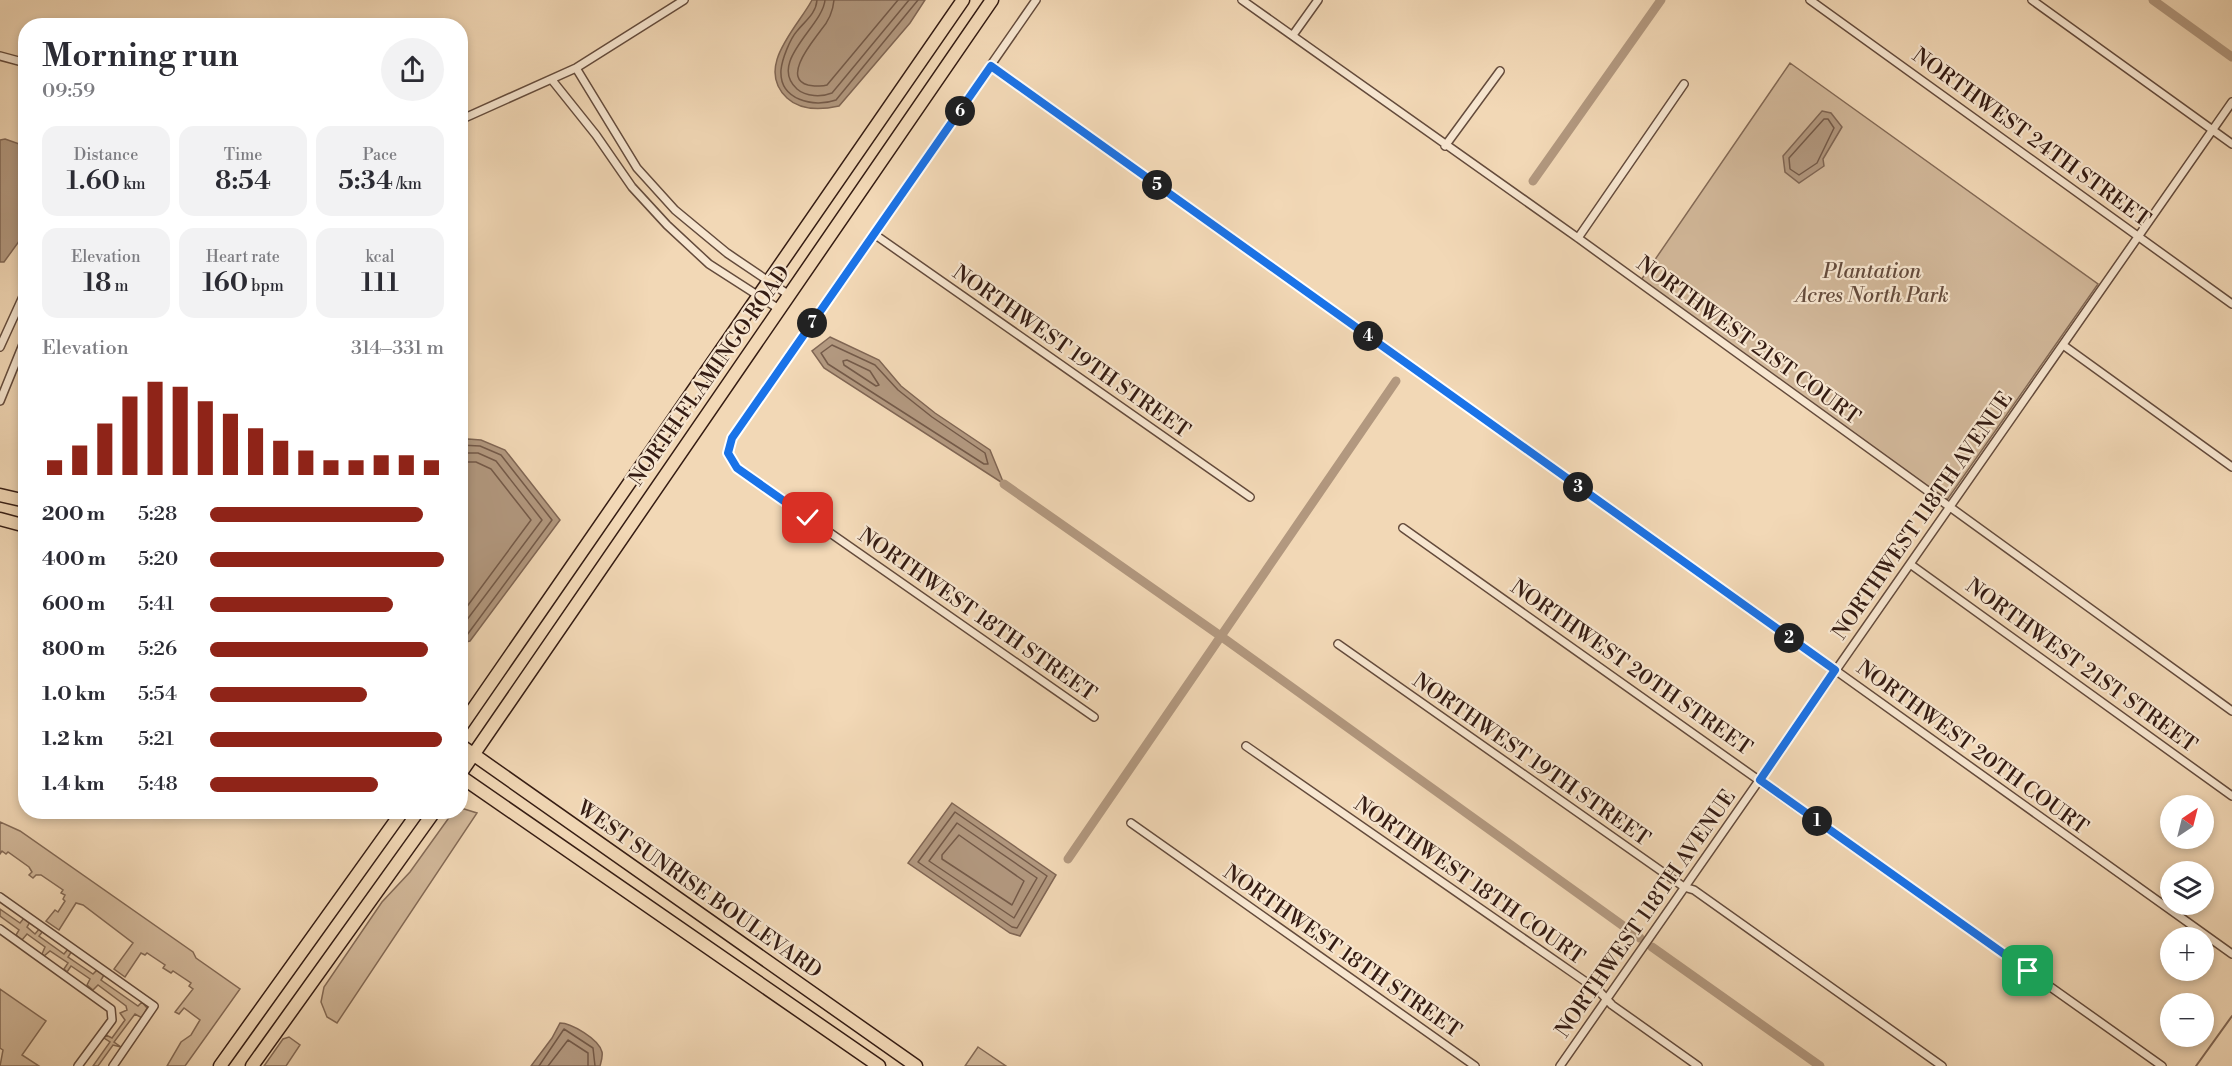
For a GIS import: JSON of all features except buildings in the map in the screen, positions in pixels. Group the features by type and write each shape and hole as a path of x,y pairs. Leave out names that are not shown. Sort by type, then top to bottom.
{"highway":[{"name":"NORTH FLAMINGO ROAD","path":"468,716 963,0"},
{"name":"NORTH FLAMINGO ROAD","path":"468,763 992,0"},
{"path":"0,495 18,499"},
{"path":"0,519 18,524"},
{"name":"WEST SUNRISE BOULEVARD","path":"468,750 916,1066"},
{"name":"WEST SUNRISE BOULEVARD","path":"468,781 879,1066"},
{"path":"220,1066 397,819"},
{"path":"252,1066 429,819"}],"street":[{"path":"468,117 576,68 684,0"},
{"path":"873,234 1036,0"},
{"name":"NORTHWEST 21ST COURT","path":"1242,0 1445,146 1578,238 2232,711"},
{"path":"1293,35 1318,0"},
{"name":"NORTHWEST 24TH STREET","path":"1810,0 2232,304"},
{"path":"2032,0 2232,144"},
{"path":"0,56 18,61"},
{"name":"NORTHWEST 20TH COURT","path":"991,66 2232,954"},
{"path":"576,68 637,168 675,210 727,253 789,295"},
{"path":"1445,146 1500,70"},
{"path":"552,80 597,135 632,187 667,225 709,264 779,309"},
{"path":"1578,238 1683,84"},
{"name":"NORTHWEST 118TH AVENUE","path":"1560,1066 2232,102"},
{"name":"NORTHWEST 18TH STREET","path":"873,234 732,438 728,453 737,468 1094,717"},
{"name":"NORTHWEST 19TH STREET","path":"873,234 1250,497"},
{"path":"0,347 18,308"},
{"path":"2063,345 2232,467"},
{"path":"0,401 18,357"},
{"name":"NORTHWEST 20TH STREET","path":"1402,528 2162,1066"},
{"name":"NORTHWEST 21ST STREET","path":"1910,564 2232,796"},
{"name":"NORTHWEST 19TH STREET","path":"1338,645 1684,887 1694,890 1942,1066"},
{"name":"NORTHWEST 18TH COURT","path":"1246,746 1698,1066"},
{"name":"NORTHWEST 18TH STREET","path":"1131,823 1476,1066"},
{"path":"0,897 154,1006 113,1066"},
{"path":"0,929 111,1009 112,1020 78,1066"}],"green space":[{"name":"Plantation Acres North Park","path":"1790,63 2098,284 1947,500 1641,280"},
{"path":"468,810 477,813 337,1023 327,1017 321,1002 324,987 382,902 410,872 448,819 468,819"},
{"path":"0,822 20,831 193,952 196,958 240,989 185,1066 167,1066 181,1042 191,1035 200,1020 184,1008 179,1014 175,1012 193,989 189,986 191,983 173,971 171,973 163,968 165,965 147,953 145,955 141,953 125,977 114,969 133,943 83,905 76,903 59,930 46,921 55,910 58,912 65,901 63,899 65,895 61,893 63,890 41,875 33,878 29,875 32,872 29,867 8,852 6,854 2,851 0,854"},
{"path":"0,909 20,923 24,918 30,922 27,927 35,934 40,928 43,931 39,936 64,954 68,949 72,951 68,957 93,974 97,970 104,975 101,980 138,1006 142,1002 147,1008 142,1018 135,1014 114,1042 121,1047 113,1045 98,1066 93,1066 110,1042 104,1038 106,1035 112,1038 125,1020 120,1013 127,1010 126,1006 98,985 93,990 87,985 90,979 71,966 67,972 64,969 68,963 50,951 44,956 42,954 45,947 27,934 22,940 16,935 19,930 0,916"},
{"path":"0,989 46,1021 22,1055 39,1066 0,1066 3,1050 0,1048"},
{"path":"289,1037 300,1045 286,1066 264,1066 283,1039"},
{"path":"978,1047 1006,1066 965,1066"}],"water":[{"path":"812,0 925,0 910,23 839,106 818,109 798,105 787,98 778,86 775,73 782,48"},
{"path":"1822,111 1831,113 1842,127 1823,159 1824,166 1799,183 1785,172 1783,156"},
{"path":"5,139 18,144 18,243 4,262 0,262 0,140"},
{"path":"830,337 879,360 901,386 935,413 990,450 1004,484 824,368 812,351"},
{"path":"468,439 481,440 505,450 560,520 468,641"},
{"path":"952,803 1056,875 1020,936 1010,933 908,863"},
{"path":"560,1023 577,1029 596,1042 602,1052 600,1066 531,1066"}],"waterway":[{"path":"1533,181 1661,0"},
{"path":"2153,0 2232,57"},
{"path":"1068,859 1396,381"},
{"path":"1004,484 1222,637 1640,938"},
{"path":"1652,947 1820,1066"},
{"path":"2196,1066 2232,1016"}],"route":[{"path":"808,518 737,468 728,453 732,438 991,66 1835,670 1760,780 2028,971"}]}
